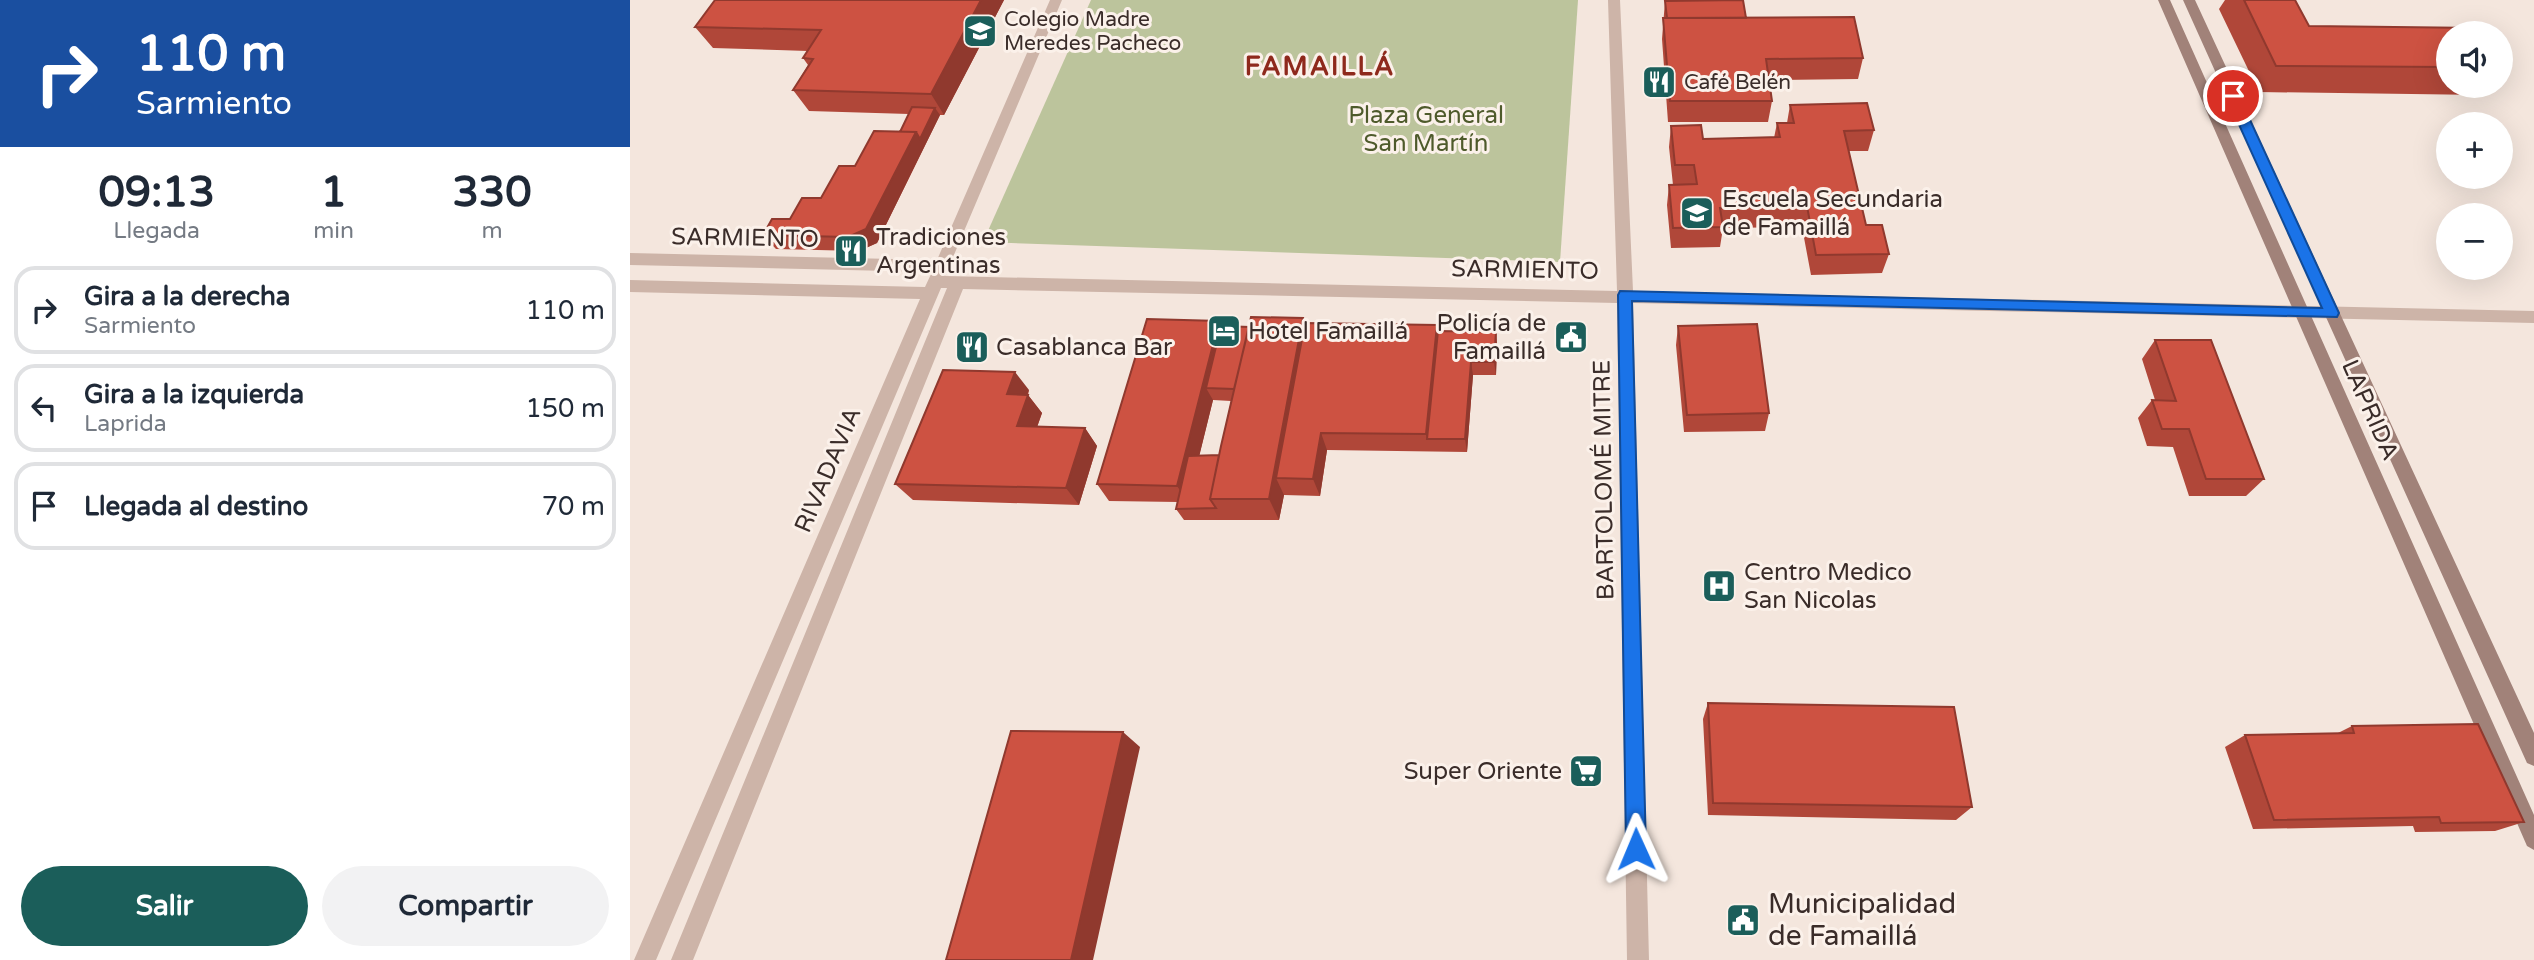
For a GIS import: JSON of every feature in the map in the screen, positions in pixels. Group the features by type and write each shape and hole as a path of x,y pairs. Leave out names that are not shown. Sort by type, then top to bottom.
{"main road":[{"name":"LAPRIDA","path":"2164,0 2534,839"},
{"name":"LAPRIDA","path":"2189,0 2534,755"}],"street":[{"name":"RIVADAVIA","path":"645,960 1056,0"},
{"name":"BARTOLOMÉ MITRE","path":"1614,0 1625,295 1638,960"},
{"name":"SARMIENTO","path":"630,259 943,265"},
{"name":"RIVADAVIA","path":"682,960 957,283"},
{"name":"SARMIENTO","path":"630,286 933,288 957,283 1625,295 2534,317"}],"green space":[{"name":"Plaza General San Martín","path":"1091,0 1578,0 1560,262 983,242"}],"building":[{"path":"715,0 981,0 931,94 793,90 813,59 803,58 821,30 695,27"},
{"path":"1743,0 1746,18 1667,18 1665,1"},
{"path":"2244,0 2295,0 2309,26 2436,27 2436,67 2276,66"},
{"path":"1854,17 1863,58 1766,59 1772,101 1670,101 1663,18"},
{"path":"1867,103 1874,130 1844,131 1866,225 1882,225 1889,254 1816,255 1807,206 1720,208 1723,227 1673,228 1669,185 1697,184 1694,165 1675,165 1671,126 1701,125 1703,139 1780,137 1777,123 1794,123 1790,105"},
{"path":"912,107 935,108 920,139 916,132 900,132"},
{"path":"874,131 916,132 866,229 848,237 763,235 772,219 790,219 802,198 821,198 839,166 855,166"},
{"path":"1251,317 1303,318 1269,499 1210,499 1221,446"},
{"path":"1147,319 1219,321 1177,486 1097,484"},
{"path":"1305,323 1437,325 1426,434 1321,433 1313,479 1276,478"},
{"path":"1757,324 1769,413 1687,415 1678,326"},
{"path":"1221,326 1249,327 1234,389 1206,388"},
{"path":"1438,331 1496,332 1494,362 1471,362 1465,439 1427,439"},
{"path":"2155,340 2211,340 2264,479 2206,479 2189,429 2162,429 2152,400 2176,401"},
{"path":"943,370 1015,372 1007,394 1028,395 1017,426 1085,428 1066,488 895,484"},
{"path":"1219,455 1210,499 1216,508 1176,509 1188,456"},
{"path":"1708,703 1954,707 1972,807 1713,803"},
{"path":"2478,724 2524,822 2441,823 2439,817 2274,820 2245,735 2354,733 2352,726"},
{"path":"1011,731 1123,732 1071,960 946,960"}],"place":[{"name":"Colegio Madre Meredes Pacheco","path":"980,31"},
{"name":"Café Belén","path":"1659,82"},
{"name":"Escuela Secundaria de Famaillá","path":"1697,213"},
{"name":"Tradiciones Argentinas","path":"851,251"},
{"name":"Hotel Famaillá","path":"1224,331"},
{"name":"Policía de Famaillá","path":"1571,337"},
{"name":"Casablanca Bar","path":"972,347"},
{"name":"Centro Medico San Nicolas","path":"1719,586"},
{"name":"Super Oriente","path":"1586,771"},
{"name":"Municipalidad de Famaillá","path":"1743,920"}],"district":[{"name":"FAMAILLÁ","path":"1320,66"}],"route":[{"path":"1636,849 1625,295 2332,313 2233,96"}]}
